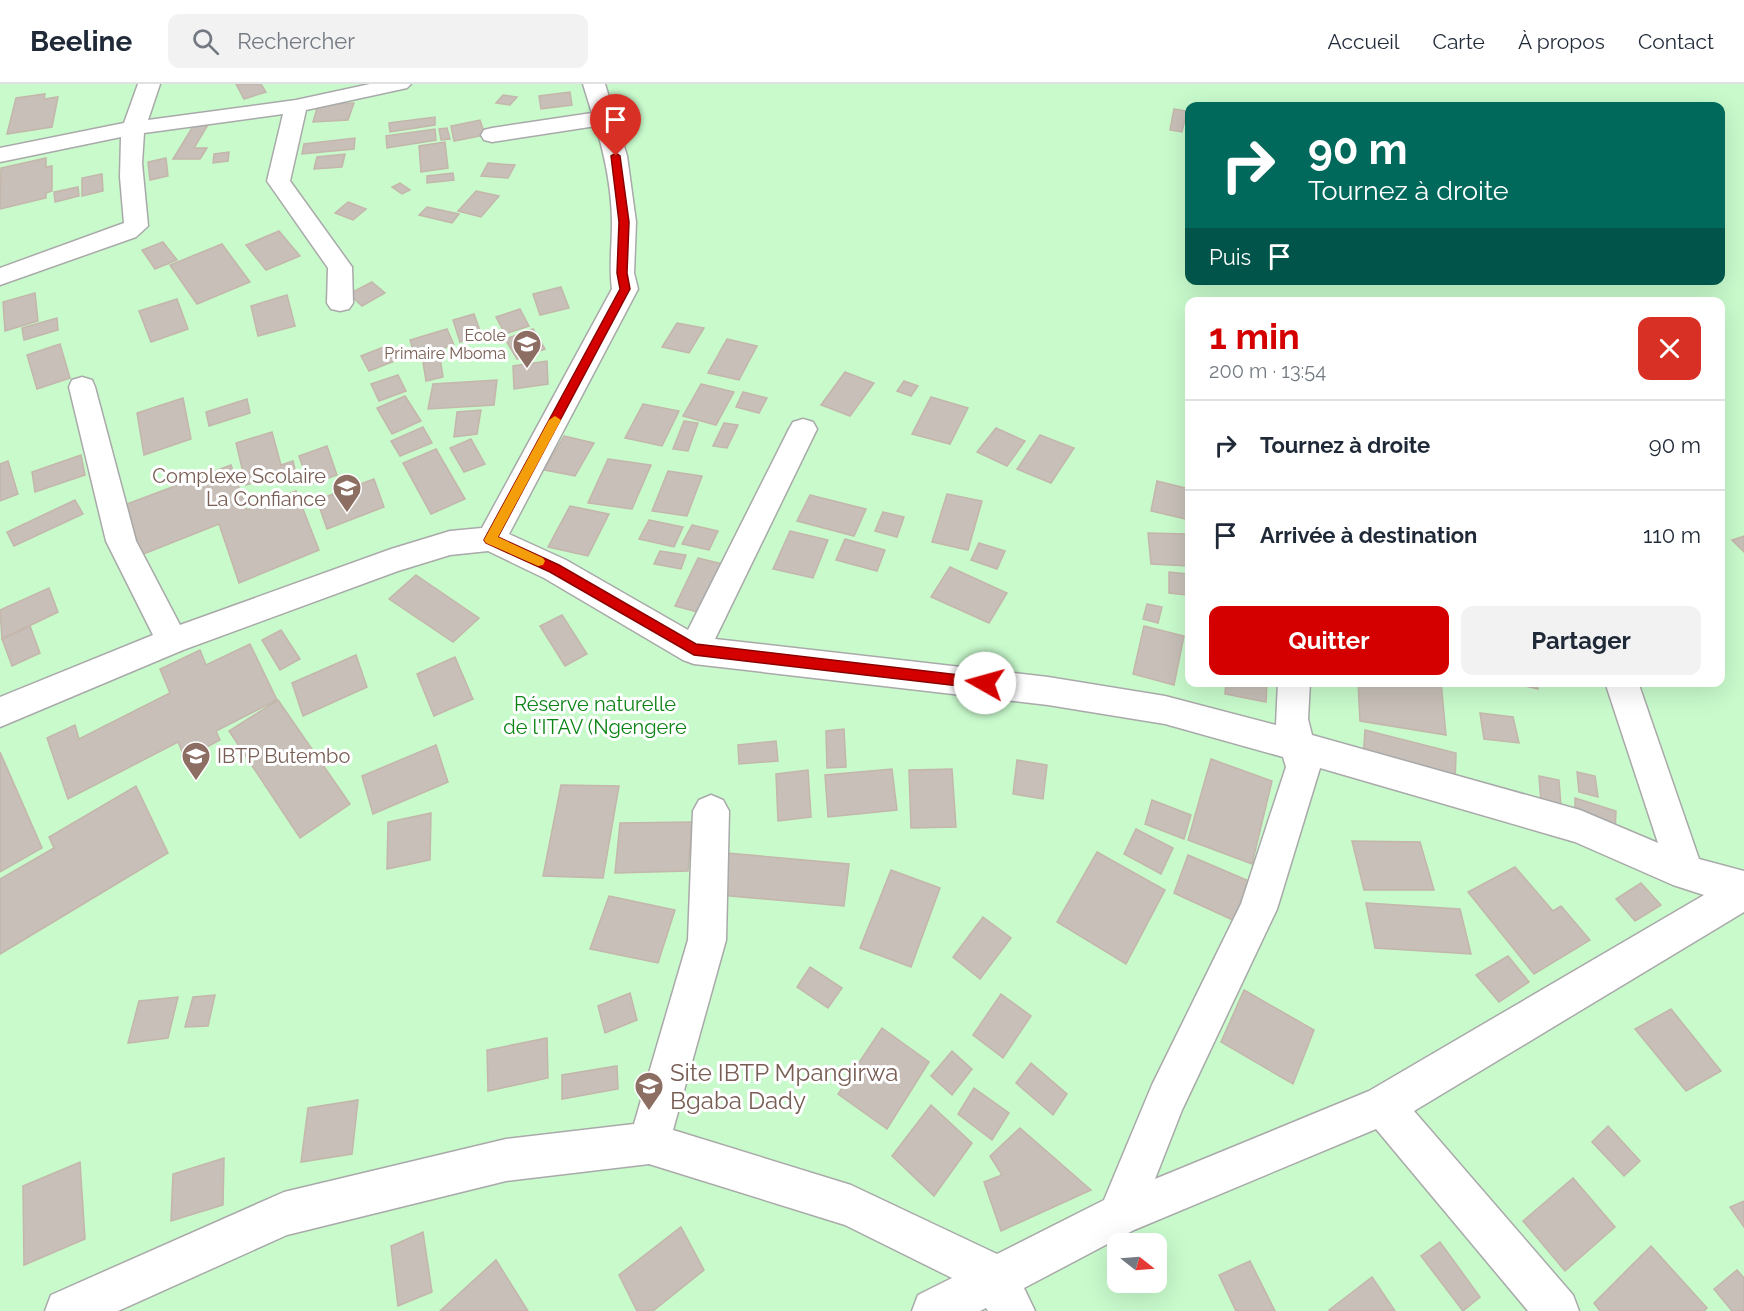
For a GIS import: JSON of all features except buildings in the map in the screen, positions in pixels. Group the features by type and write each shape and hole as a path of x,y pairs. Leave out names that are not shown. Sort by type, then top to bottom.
{"street":[{"path":"0,277 128,232 136,226 132,186 134,128 148,97 149,84"},
{"path":"0,155 134,128 296,106 400,84"},
{"path":"491,540 625,289 622,273 624,222 616,156 594,84"},
{"path":"296,106 278,181 340,267 340,303"},
{"path":"492,135 603,118"},
{"path":"82,387 121,541 172,641"},
{"path":"694,650 803,429"},
{"path":"0,712 172,641 391,561 450,543 491,540 555,569 694,650 1048,691 1165,710 1580,827 1686,873 1744,891"},
{"path":"1119,1215 1166,1099 1258,909 1303,767 1291,719 1294,687"},
{"path":"1623,687 1686,873"},
{"path":"649,1143 707,940 711,811"},
{"path":"934,1311 1004,1295 1119,1215 1383,1106 1744,891"},
{"path":"1383,1106 1557,1311"},
{"path":"68,1311 285,1214 506,1160 649,1143 851,1206 976,1266 1004,1295"}],"green space":[{"name":"Réserve naturelle de l'ITAV (Ngengere","path":"0,84 1744,84 1744,1311 0,1311"}],"slow traffic":[{"path":"538,561 491,540 555,420"}],"place":[{"name":"Ecole Primaire Mboma","path":"527,370"},
{"name":"Complexe Scolaire La Confiance","path":"347,514"},
{"name":"IBTP Butembo","path":"196,782"},
{"name":"Site IBTP Mpangirwa Bgaba Dady","path":"649,1112"}],"route":[{"path":"616,156 624,222 622,273 625,289 491,540 555,569 694,650 985,683"}]}
